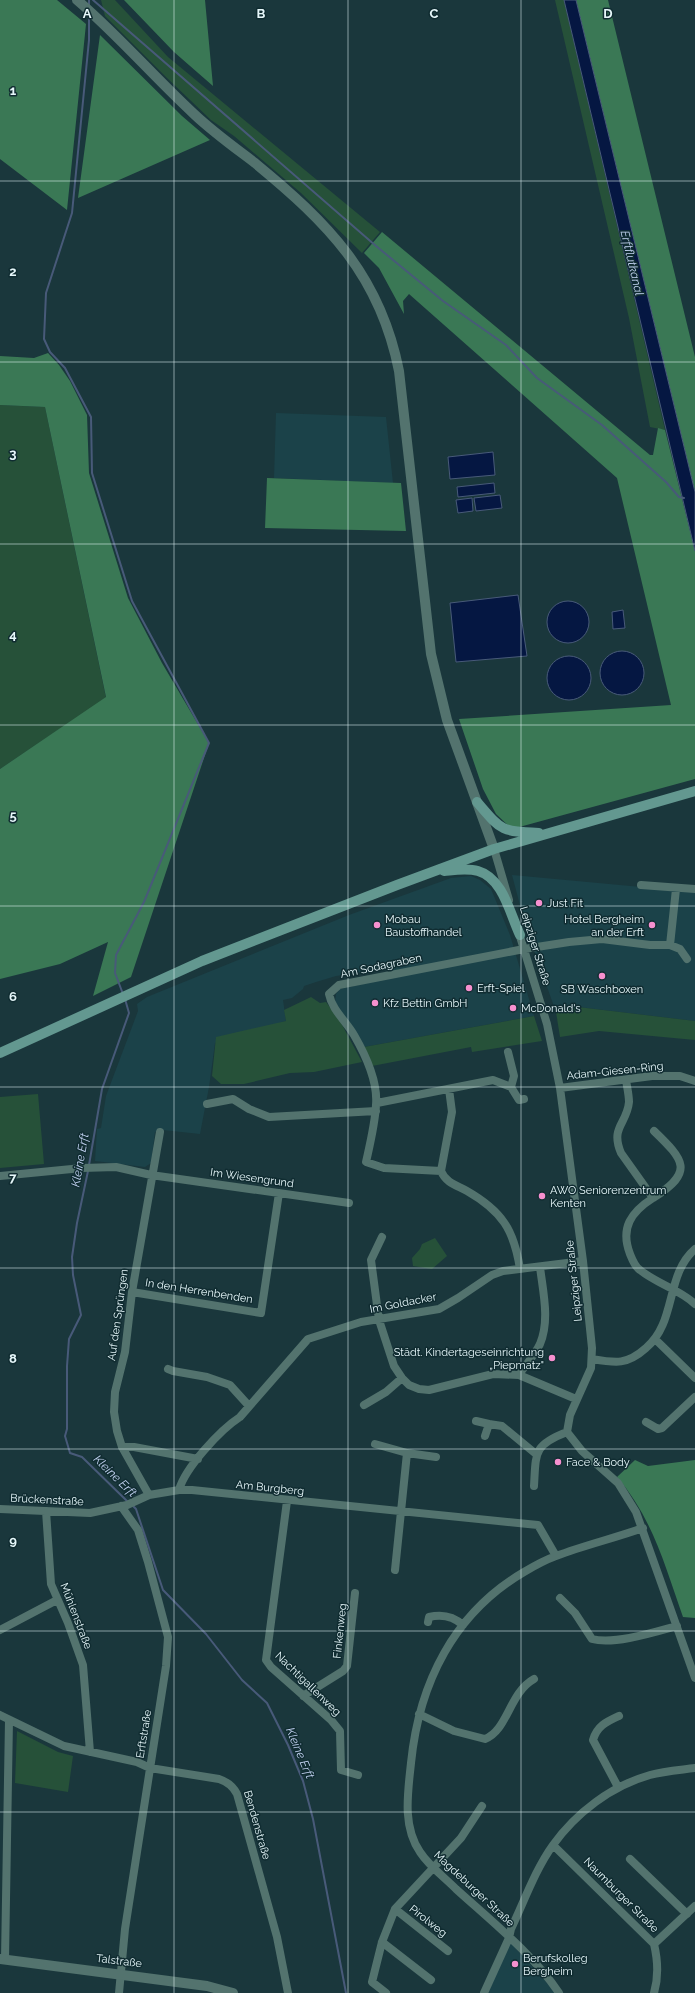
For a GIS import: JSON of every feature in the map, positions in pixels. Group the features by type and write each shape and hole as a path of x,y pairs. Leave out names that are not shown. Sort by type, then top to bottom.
{"main road":[{"path":"0,1053 209,958 432,872 494,849 545,833 695,791"},
{"path":"477,802 495,823 505,830 545,833"},
{"path":"432,872 468,869 477,870 491,876 503,896 520,936"}],"street":[{"path":"79,2 195,115 282,186 310,211 354,262 381,309 392,339 400,378 431,654 447,720 494,849"},
{"name":"Leipziger Straße","path":"494,849 547,1024 560,1088 583,1261 592,1359 591,1368 585,1384 576,1399 570,1415 567,1432"},
{"path":"641,885 676,889 695,889"},
{"path":"670,944 676,889"},
{"path":"524,949 569,942 602,939 650,945 670,944 680,949 687,959"},
{"name":"Am Sodagraben","path":"442,1171 384,1168 366,1162 376,1107 373,1079 360,1046 349,1026 331,1004 329,994 339,985 356,981 524,949"},
{"path":"508,1052 514,1076 511,1087"},
{"name":"Adam-Giesen-Ring","path":"560,1088 665,1076 680,1076 695,1081"},
{"path":"207,1104 233,1099 248,1109 270,1117 376,1107 493,1080 511,1087 519,1100 524,1098"},
{"path":"626,1080 629,1102 619,1127 617,1139 618,1146 621,1153 653,1198"},
{"path":"449,1090 452,1112 442,1171 444,1178 484,1202 502,1218 510,1229 516,1247 520,1269"},
{"path":"654,1131 676,1152 681,1165 677,1180 640,1206 632,1214 625,1237 626,1242 638,1268 648,1276 674,1289 695,1304"},
{"name":"Auf den Sprüngen","path":"149,1495 122,1447 114,1412 115,1392 125,1352 132,1292 151,1175 160,1132"},
{"name":"Im Wiesengrund","path":"0,1176 82,1168 116,1167 151,1175 349,1203"},
{"name":"In den Herrenbenden","path":"132,1292 261,1313 279,1192"},
{"path":"382,1237 371,1260 379,1320 394,1366 409,1385 429,1390 493,1374 519,1375 576,1399"},
{"path":"592,1359 619,1362 631,1360 656,1340 666,1318 683,1262 695,1248"},
{"name":"Im Goldacker","path":"179,1490 182,1482 198,1459 228,1425 240,1417 308,1339 361,1322 439,1309 492,1275 520,1269 583,1261"},
{"path":"519,1375 539,1346 544,1331 545,1308 540,1267"},
{"path":"656,1340 695,1378"},
{"path":"168,1368 173,1371 207,1377 230,1385 249,1406"},
{"path":"364,1405 386,1392 402,1378"},
{"path":"646,1422 658,1429 662,1428 695,1397"},
{"path":"476,1421 502,1426 536,1454"},
{"path":"486,1436 489,1424"},
{"path":"534,1486 536,1454 547,1441 567,1432 582,1451 618,1483 636,1512 643,1528 677,1626 693,1664 695,1678"},
{"path":"375,1444 407,1453 436,1457"},
{"path":"122,1447 134,1447 198,1459"},
{"path":"395,1570 407,1453"},
{"name":"Am Burgberg","path":"139,1500 149,1495 179,1490 287,1501 400,1510 538,1525 556,1556"},
{"name":"Brückenstraße","path":"0,1509 90,1513 139,1500"},
{"name":"Nachtigallenweg","path":"287,1501 266,1660 271,1667 331,1720 340,1731 341,1770 358,1774"},
{"name":"Erftstraße","path":"118,1993 125,1929 166,1666 168,1637 138,1530 124,1505"},
{"name":"Mühlenstraße","path":"46,1512 51,1584 68,1623 82,1665 90,1752"},
{"name":"Magdeburger Straße","path":"559,1993 541,1969 433,1867 419,1851 410,1832 407,1798 414,1735 422,1703 444,1652 462,1625 495,1592 514,1578 556,1556 643,1528"},
{"name":"Finkenweg","path":"303,1696 343,1671 348,1666 355,1593"},
{"path":"560,1598 575,1614 592,1639 601,1641 645,1634 677,1626"},
{"path":"0,1630 57,1600"},
{"path":"428,1622 429,1617 442,1616 456,1619 462,1625"},
{"path":"419,1714 454,1732 485,1739 496,1732 524,1684 534,1679"},
{"name":"Bendenstraße","path":"0,1716 64,1746 137,1762 150,1768 219,1779 234,1788 237,1794 277,1937 288,1993"},
{"path":"618,1787 593,1740 596,1732 605,1722 619,1716"},
{"path":"2,1959 9,1720"},
{"path":"484,1993 509,1938 511,1929 545,1858 553,1845 571,1823 603,1796 618,1787 650,1775 695,1768"},
{"name":"Pirolweg","path":"386,1993 372,1982 382,1942 395,1909 461,1838 482,1806"},
{"name":"Naumburger Straße","path":"553,1845 654,1944 657,1957 657,1976 654,1993"},
{"path":"630,1859 687,1914"},
{"path":"654,1944 695,1906"},
{"name":"Pirolweg","path":"395,1909 448,1951"},
{"path":"382,1942 431,1980"},
{"name":"Talstraße","path":"2,1959 120,1973 207,1986 233,1993"}],"shaded area":[{"path":"276,413 386,417 393,483 274,478"},
{"path":"512,875 695,892 695,1021 578,1007 556,1012 526,928"},
{"path":"471,876 480,880 491,889 510,935 534,1016 364,1047 335,1002 336,994 340,989 391,978 390,968 336,976 316,982 304,986 303,989 292,998 283,1000 286,1021 215,1043 209,1087 200,1134 163,1130 162,1133 155,1132 151,1163 145,1167 95,1161 97,1129 101,1128 106,1096 138,1011 137,1004 147,997 349,915 451,878"},
{"name":"Berufskolleg Bergheim","path":"510,1942 550,1986 555,1993 488,1993"}],"green space":[{"path":"0,0 57,0 86,24 67,210 0,159"},
{"path":"101,0 115,0 168,57 380,232 362,253 301,193 234,136 211,120 167,78 105,16"},
{"path":"124,0 205,0 213,86 174,52"},
{"path":"555,0 564,0 665,430 650,427 629,318"},
{"path":"576,0 608,0 695,357 695,492"},
{"path":"100,35 182,116 210,140 78,198"},
{"path":"382,232 650,455 653,455 658,428 665,430 695,551 695,779 512,829 496,814 483,789 459,719 671,705 617,478 409,294 403,301 404,314 379,268 364,253"},
{"path":"48,353 59,365 70,381 87,415 89,473 128,598 162,663 209,743 131,977 93,996 108,942 60,964 0,979 0,769 106,697 45,407 0,405 0,356 34,358"},
{"path":"0,405 45,407 106,698 0,769"},
{"path":"267,478 401,483 406,531 265,528"},
{"path":"311,997 320,1003 326,1002 340,1021 362,1062 314,1072 290,1073 244,1084 221,1084 212,1076 216,1037 286,1021 284,1010"},
{"path":"578,1007 695,1021 695,1040 599,1031 560,1037 556,1012"},
{"path":"534,1016 542,1041 472,1052 471,1047 372,1066 364,1047"},
{"path":"38,1094 44,1164 0,1168 0,1097"},
{"path":"435,1238 447,1256 432,1269 413,1266 412,1258 420,1249 422,1244"},
{"path":"635,1460 648,1466 695,1460 695,1618 683,1617 664,1561 649,1526 640,1509 617,1477"},
{"path":"17,1731 58,1752 73,1756 68,1792 15,1783"}],"water":[{"name":"Erftflutkanal","path":"564,0 576,0 695,492 695,551"},
{"path":"493,452 495,475 450,479 448,457"},
{"path":"494,483 495,493 458,497 457,487"},
{"path":"500,495 502,508 476,511 474,498"},
{"path":"472,498 473,511 458,513 456,500"},
{"path":"518,595 527,656 456,662 450,603"},
{"path":"564,601 572,601 583,607 589,618 589,626 583,637 572,643 564,643 553,637 547,626 547,618 553,607"},
{"path":"623,610 625,628 613,629 612,612"},
{"path":"618,651 626,651 631,652 638,657 643,664 643,682 638,689 631,694 618,695 610,692 603,685 600,677 600,669 603,661 610,654"},
{"path":"565,656 573,656 578,657 585,662 590,669 590,687 585,694 578,699 565,700 557,697 550,690 547,682 547,674 550,666 557,659"}],"waterway":[{"path":"89,0 89,7"},
{"path":"93,0 376,246 443,301 506,345 537,378 602,425 666,482 679,497 684,498"},
{"path":"89,15 89,40 72,213 46,293 44,339 50,352 65,368 91,417 92,473 132,601 209,743 144,902 116,955 115,973 123,994"},
{"name":"Kleine Erft","path":"89,1165 102,1089 129,1013 125,999"},
{"name":"Kleine Erft","path":"88,1171 77,1223 72,1257 73,1275 81,1315 69,1339 67,1366 67,1429 65,1436 70,1453 82,1457 128,1502"},
{"name":"Kleine Erft","path":"133,1506 136,1509 163,1590 206,1634 242,1680 267,1703 288,1745 303,1781 313,1819 346,1993"}],"place":[{"name":"Just Fit","path":"539,903"},
{"name":"Mobau Baustoffhandel","path":"377,925"},
{"name":"Hotel Bergheim an der Erft","path":"652,925"},
{"name":"SB Waschboxen","path":"602,976"},
{"name":"Erft-Spiel","path":"469,988"},
{"name":"Kfz Bettin GmbH","path":"375,1003"},
{"name":"McDonald's","path":"513,1008"},
{"name":"AWO Seniorenzentrum Kenten","path":"542,1196"},
{"name":"Städt. Kindertageseinrichtung „Piepmatz\"","path":"552,1358"},
{"name":"Face & Body","path":"558,1462"},
{"name":"Berufskolleg Bergheim","path":"515,1964"}]}
